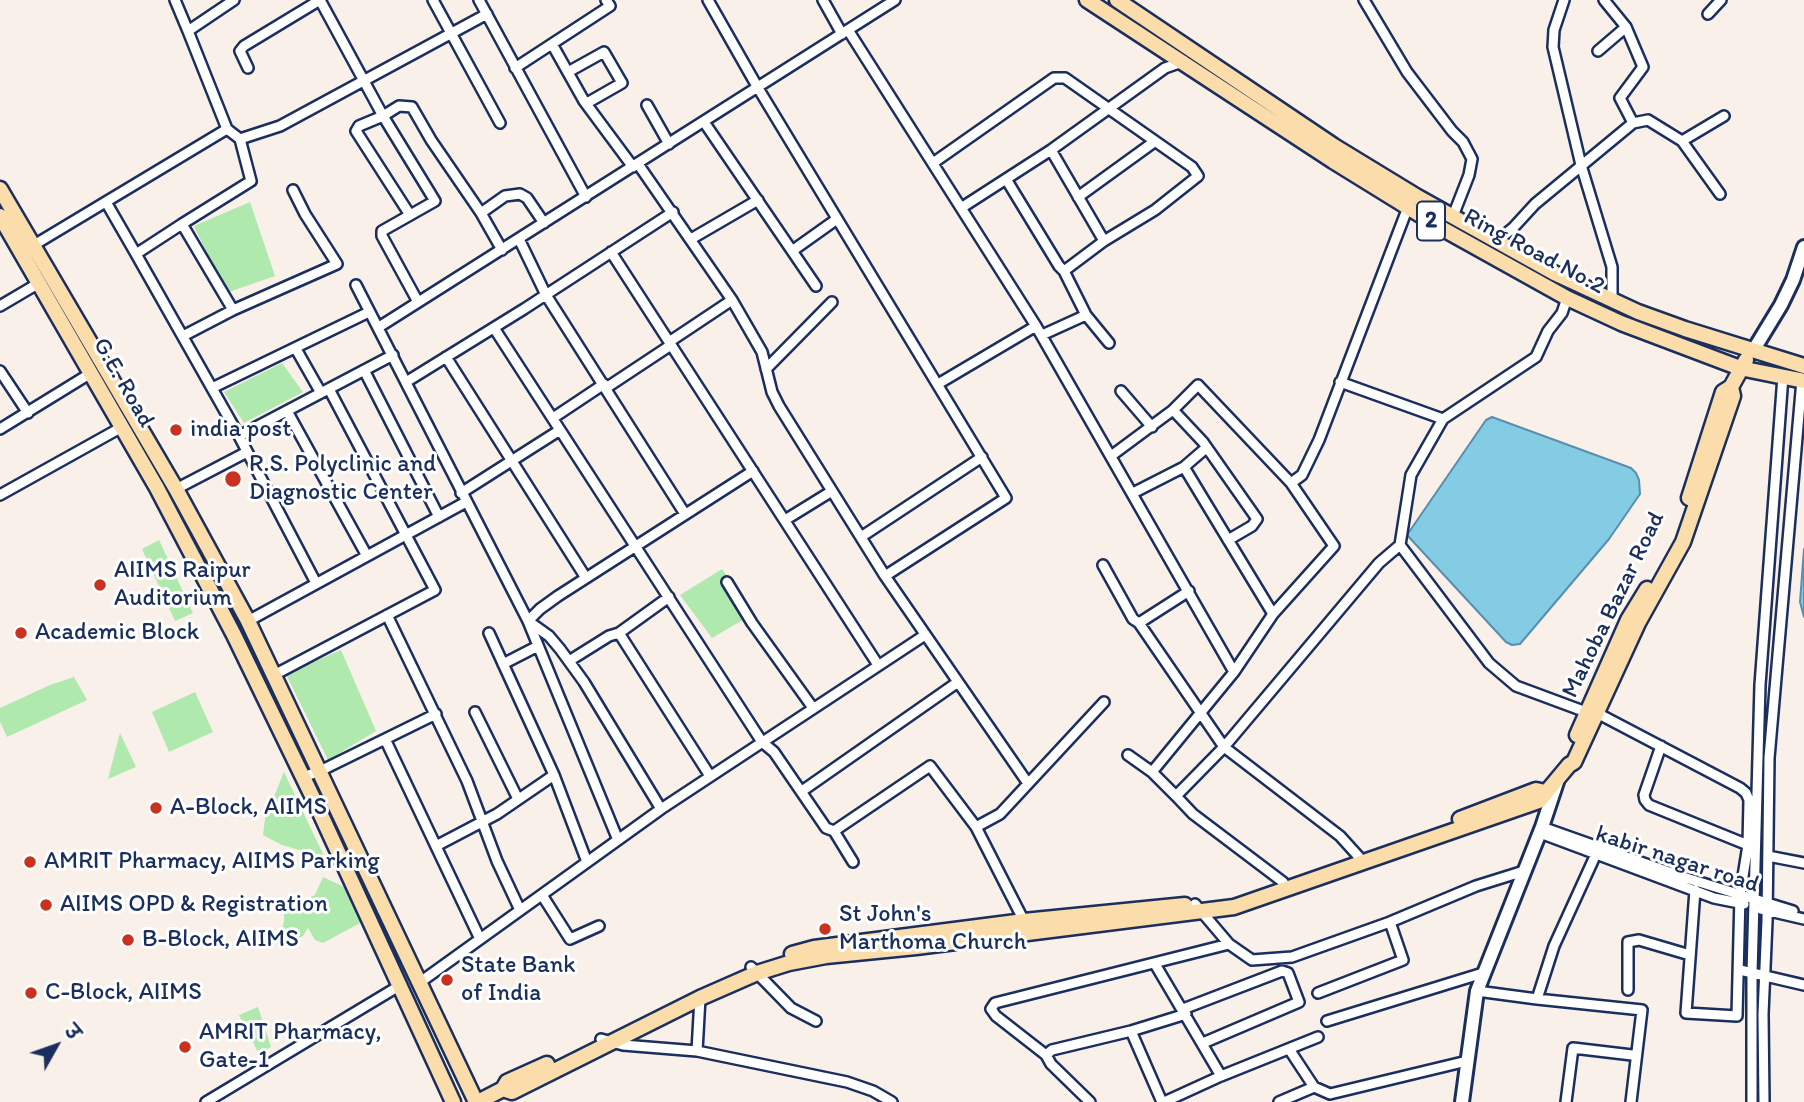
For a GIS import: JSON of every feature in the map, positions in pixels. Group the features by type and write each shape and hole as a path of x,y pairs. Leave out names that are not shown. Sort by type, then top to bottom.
{"main road":[{"name":"Ring Road No.2","path":"1087,0 1333,161 1567,298 1621,323 1740,368 1783,376 1803,376"},
{"name":"Ring Road No.2","path":"1117,0 1334,146 1554,273 1685,330 1753,351 1803,376"},
{"path":"0,189 27,248 176,489 248,621 477,1102 503,1089 507,1082 700,998 754,970"},
{"name":"G.E. Road","path":"0,216 5,235 27,248 39,283 157,488 241,650 303,777 453,1102"},
{"name":"Mahoba Bazar Road","path":"1557,781 1569,765 1567,758 1592,713 1628,620 1662,573 1723,392 1731,387 1740,368 1753,351"},
{"path":"606,1040 700,989 814,948 1199,908 1285,886 1539,801 1557,781"},
{"path":"1285,886 1535,790 1545,792"}],"street":[{"path":"136,254 251,181 240,139 227,129 175,0"},
{"path":"188,31 234,0"},
{"path":"248,68 240,51 244,46 320,0 383,116 435,201 382,232 418,302"},
{"path":"433,0 500,123"},
{"path":"479,0 586,197"},
{"path":"516,68 610,6 606,0"},
{"path":"708,0 758,88 1006,498 885,576"},
{"path":"823,0 933,163 1042,335 1234,672"},
{"path":"379,327 895,0"},
{"path":"1364,0 1407,72 1462,142 1472,159 1469,175 1452,216"},
{"path":"1564,0 1554,30 1553,47 1581,165 1612,267 1612,299"},
{"path":"1604,0 1626,27 1643,67 1620,98 1633,123"},
{"path":"1708,14 1721,0"},
{"path":"240,139 280,127 486,14"},
{"path":"1598,51 1626,27"},
{"path":"552,44 587,103 673,212 732,300 762,352 779,406 885,576 1027,782"},
{"path":"568,72 604,52 622,83 587,103"},
{"path":"961,208 1051,150 1165,68 1182,62"},
{"path":"933,163 1054,78 1065,78 1192,167 1198,176 1155,210 1104,241 1064,271"},
{"path":"410,215 356,131 359,126 399,106 412,107 502,250"},
{"path":"647,106 669,144"},
{"path":"1682,141 1724,116"},
{"path":"1497,241 1581,165 1633,123 1648,120 1682,141 1720,194"},
{"path":"704,122 816,286"},
{"path":"27,248 227,129"},
{"path":"1078,197 1154,142"},
{"path":"1051,150 1104,241"},
{"path":"1006,179 1064,271 1086,315 1108,343"},
{"path":"183,336 233,310 337,264 293,190"},
{"path":"481,213 505,197 520,194 527,198 544,223"},
{"path":"691,239 758,201"},
{"path":"106,202 239,436 316,583"},
{"path":"1291,483 1302,475 1408,207"},
{"path":"406,382 673,212"},
{"path":"792,251 838,219"},
{"path":"182,224 233,310"},
{"path":"519,239 546,295 685,514"},
{"path":"1753,351 1781,305 1804,247"},
{"path":"611,252 878,665"},
{"path":"0,306 39,283"},
{"path":"356,285 528,621 618,840"},
{"path":"1176,796 1224,747 1379,562 1399,545 1411,475 1443,419 1536,357 1562,313 1567,298"},
{"path":"553,418 732,300"},
{"path":"766,369 832,302"},
{"path":"212,388 369,312"},
{"path":"1042,335 1086,315"},
{"path":"938,384 1036,326"},
{"path":"494,328 762,742 774,752 826,828 834,831 853,862"},
{"path":"274,675 435,590 325,391 296,349"},
{"path":"239,436 393,355"},
{"path":"446,357 586,578"},
{"path":"364,370 439,517"},
{"path":"0,371 28,413"},
{"path":"0,429 91,373"},
{"path":"1752,1102 1752,973 1760,685 1783,376"},
{"path":"1764,1102 1769,758 1803,376"},
{"path":"1340,382 1443,419"},
{"path":"1111,456 1173,410 1198,385 1291,483 1334,546 1273,614 1234,672 1152,772"},
{"path":"1121,391 1152,427"},
{"path":"1173,410 1203,442 1258,519 1252,526 1228,540"},
{"path":"287,411 367,556"},
{"path":"0,495 122,427"},
{"path":"461,493 560,430"},
{"path":"1133,493 1184,467 1206,449"},
{"path":"176,489 247,452"},
{"path":"861,537 982,457"},
{"path":"1184,467 1273,614"},
{"path":"528,621 540,609 586,578 753,471"},
{"path":"785,520 832,492"},
{"path":"248,621 466,502"},
{"path":"1399,545 1489,663 1516,686 1592,713 1661,746 1746,793 1749,800 1748,845 1740,899 1737,1016 1686,1013 1695,891"},
{"path":"1102,565 1133,619 1139,623 1224,747 1340,836 1359,857"},
{"path":"727,582 752,623 813,708"},
{"path":"1139,623 1189,591"},
{"path":"569,661 609,636 619,633 669,597"},
{"path":"387,615 467,781 497,861 520,910"},
{"path":"528,621 548,636 569,661 661,809"},
{"path":"489,633 554,775 587,862"},
{"path":"619,633 710,776"},
{"path":"419,983 661,809 925,635"},
{"path":"503,664 538,646"},
{"path":"802,791 958,682"},
{"path":"975,827 1000,814 1104,702"},
{"path":"475,712 518,799"},
{"path":"303,777 436,714"},
{"path":"385,739 480,939"},
{"path":"1661,746 1644,795 1650,805 1748,845"},
{"path":"1128,755 1152,772 1193,814 1285,886"},
{"path":"834,831 930,766 975,827 1027,927"},
{"path":"436,846 482,821 554,775"},
{"name":"Mahoba Bazar Road","path":"1462,1102 1477,991 1541,830 1557,781"},
{"path":"1541,830 1684,877 1740,899"},
{"name":"kabir nagar road","path":"1541,830 1695,891 1740,899 1804,919"},
{"path":"1537,999 1554,946 1596,854"},
{"path":"1768,856 1804,862"},
{"path":"1199,908 1230,944 1252,960 1292,957 1524,871"},
{"path":"542,895 570,939 599,926"},
{"path":"1767,906 1804,913"},
{"path":"1318,993 1403,960 1390,922"},
{"path":"1628,990 1628,942 1639,940 1690,955"},
{"path":"1090,1102 1051,1064 1046,1055 996,1016 991,1009 995,1003 1230,944"},
{"path":"1155,964 1221,1076"},
{"path":"754,970 791,1008 816,1021"},
{"path":"1740,970 1804,985"},
{"path":"1046,1055 1052,1051 1131,1031 1282,971 1288,973 1299,1002 1203,1043"},
{"path":"1327,1021 1483,973"},
{"path":"206,1102 399,986"},
{"path":"1477,991 1642,1010 1631,1102"},
{"path":"697,1051 700,998"},
{"path":"1131,1031 1163,1102 1318,1037"},
{"path":"606,1040 623,1045 697,1051 847,1082 873,1091 892,1102"},
{"path":"1566,1102 1573,1048 1632,1055"},
{"path":"1289,1049 1314,1087 1331,1098 1467,1061"},
{"path":"1279,1102 1314,1087"}],"green space":[{"path":"250,202 275,276 226,293 194,226"},
{"path":"282,363 303,392 244,423 224,392"},
{"path":"159,540 193,613 175,621 142,549"},
{"path":"722,569 753,614 712,638 680,595"},
{"path":"341,650 376,731 328,760 286,674"},
{"path":"74,677 87,700 7,737 0,722 0,708"},
{"path":"195,692 213,732 169,752 152,712"},
{"path":"120,733 136,767 108,779"},
{"path":"284,772 324,857 282,845 263,835 265,819"},
{"path":"323,877 344,887 360,923 323,943 315,940 308,928 303,936 278,947 284,909 315,895"},
{"path":"258,1007 271,1047 259,1054 239,1015"}],"water":[{"path":"1492,417 1631,468 1639,480 1640,494 1609,539 1520,644 1512,645 1506,642 1407,535 1486,420"},
{"path":"1804,549 1804,617 1800,602"}],"place":[{"name":"india post","path":"176,430"},
{"name":"R.S. Polyclinic and Diagnostic Center","path":"233,479"},
{"name":"AIIMS Raipur Auditorium","path":"100,585"},
{"name":"Academic Block","path":"21,633"},
{"name":"A-Block, AIIMS","path":"156,808"},
{"name":"AMRIT Pharmacy, AIIMS Parking","path":"30,862"},
{"name":"AIIMS OPD & Registration","path":"46,905"},
{"name":"St John's Marthoma Church","path":"825,929"},
{"name":"B-Block, AIIMS","path":"128,940"},
{"name":"State Bank of India","path":"447,980"},
{"name":"C-Block, AIIMS","path":"31,993"},
{"name":"AMRIT Pharmacy, Gate-1","path":"185,1047"}]}
